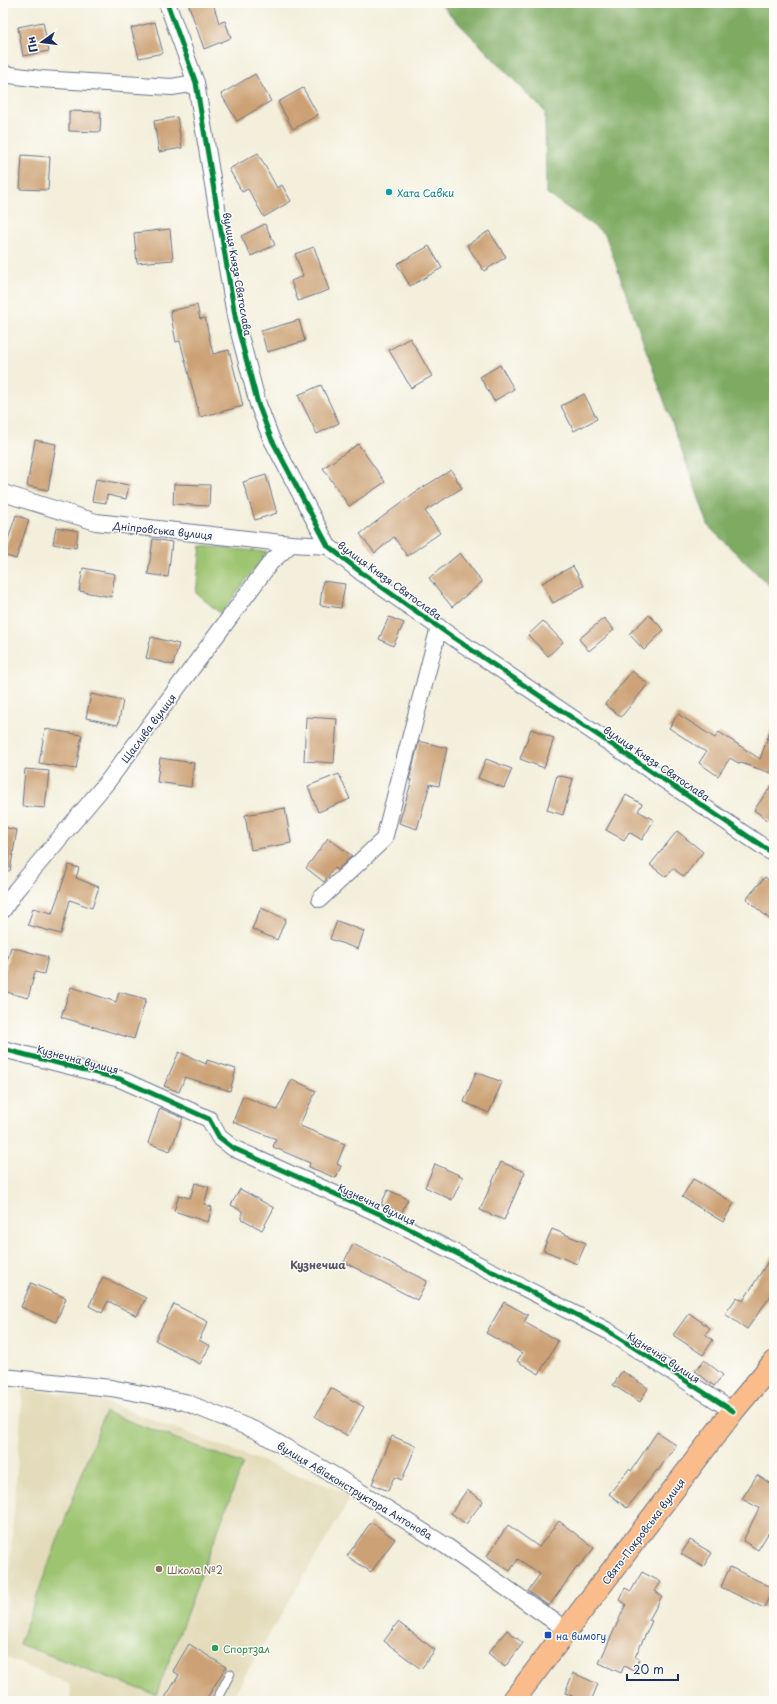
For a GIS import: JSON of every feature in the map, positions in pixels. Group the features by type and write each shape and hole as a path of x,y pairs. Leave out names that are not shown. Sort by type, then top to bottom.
{"main road":[{"name":"Свято-Покровська вулиця","path":"513,1701 568,1631 733,1411 774,1362"}],"street":[{"name":"вулиця Князя Святослава","path":"167,3 196,83 236,321 258,404 271,438 328,546 362,573 439,627 774,854"},
{"path":"3,74 40,79 172,87 196,83"},
{"name":"Дніпровська вулиця","path":"3,493 96,522 291,544 328,546"},
{"name":"Щаслива вулиця","path":"3,910 16,890 108,781 271,562 291,544"},
{"path":"320,899 384,839 439,627"},
{"name":"Кузнечна вулиця","path":"3,1049 120,1079 209,1119 219,1137 234,1148 382,1215 608,1331 733,1411"},
{"name":"вулиця Авіаконструктора Антонова","path":"3,1377 111,1388 185,1402 257,1432 337,1477 446,1546 568,1631"}],"lane":[{"path":"216,1701 230,1674"}],"shaded area":[{"name":"Школа №2","path":"23,1388 100,1400 346,1493 351,1497 230,1701 70,1701 71,1685 3,1656"}],"green space":[{"path":"439,3 774,3 774,590 709,527 605,234 546,193 545,112"},
{"path":"201,546 267,552 221,614 196,593"},
{"path":"105,1412 243,1464 156,1695 19,1644"}],"building":[{"path":"188,3 213,3 219,23 225,21 231,38 204,49"},
{"path":"43,22 49,51 23,56 18,27"},
{"path":"155,22 163,53 139,58 131,28"},
{"path":"255,74 271,101 237,121 221,94"},
{"path":"303,88 318,115 293,129 278,102"},
{"path":"69,111 101,112 100,132 69,131"},
{"path":"177,117 182,148 159,152 154,121"},
{"path":"258,153 277,188 282,185 291,201 264,217 248,189 242,192 229,169"},
{"path":"22,155 50,157 48,190 20,189"},
{"path":"265,224 275,245 251,256 241,236"},
{"path":"170,229 173,260 137,263 134,233"},
{"path":"489,231 506,257 484,271 467,245"},
{"path":"429,246 442,268 410,286 397,264"},
{"path":"314,247 329,290 298,301 291,281 303,276 295,254"},
{"path":"197,305 200,319 205,318 213,354 229,350 243,406 200,417 180,341 176,342 170,311"},
{"path":"299,320 305,341 267,352 261,331"},
{"path":"410,338 432,376 411,388 389,350"},
{"path":"500,365 514,389 494,401 480,377"},
{"path":"321,385 339,423 317,434 298,395"},
{"path":"584,394 597,419 574,431 561,406"},
{"path":"35,440 56,444 48,490 27,486"},
{"path":"358,444 385,482 349,506 323,468"},
{"path":"451,470 462,488 425,511 440,533 407,556 394,537 375,553 360,534 414,493"},
{"path":"266,475 277,513 255,520 243,482"},
{"path":"96,479 129,485 126,499 107,495 106,503 92,501"},
{"path":"174,484 210,485 209,506 173,504"},
{"path":"16,515 29,520 16,559 3,555"},
{"path":"56,527 78,531 76,548 53,544"},
{"path":"153,539 172,542 168,577 148,574"},
{"path":"460,553 482,582 452,607 429,578"},
{"path":"573,566 584,586 553,603 542,583"},
{"path":"83,568 115,574 111,597 79,591"},
{"path":"323,581 345,584 341,608 320,605"},
{"path":"649,615 664,630 644,650 629,634"},
{"path":"389,617 404,623 393,646 379,639"},
{"path":"604,618 614,630 589,651 579,639"},
{"path":"543,621 563,642 548,656 528,635"},
{"path":"151,637 179,644 173,665 146,658"},
{"path":"632,671 648,684 621,717 605,704"},
{"path":"91,694 123,701 118,725 86,718"},
{"path":"678,714 715,738 719,732 760,759 772,726 774,726 774,774 741,763 740,764 730,758 718,776 699,763 706,752 669,728"},
{"path":"306,717 337,719 334,763 304,761"},
{"path":"45,729 82,735 76,769 39,763"},
{"path":"531,729 554,738 544,768 520,759"},
{"path":"419,741 447,748 439,786 430,784 417,829 399,823 412,780 409,780"},
{"path":"160,758 194,763 191,787 157,782"},
{"path":"486,759 512,769 504,788 478,778"},
{"path":"25,769 49,771 45,808 22,806"},
{"path":"339,774 350,799 318,812 308,786"},
{"path":"557,775 573,779 563,815 547,810"},
{"path":"774,782 774,825 754,810"},
{"path":"626,795 642,804 638,811 654,820 642,840 629,832 624,840 606,830"},
{"path":"285,808 291,843 251,850 245,815"},
{"path":"3,827 17,830 10,871 3,870"},
{"path":"677,831 703,852 684,877 673,868 666,877 650,865"},
{"path":"328,838 352,856 337,870 334,868 324,882 306,868"},
{"path":"69,865 79,868 76,878 99,887 92,908 70,900 61,934 28,925 33,908 52,913"},
{"path":"765,877 774,884 774,923 746,899"},
{"path":"261,908 286,919 277,940 252,929"},
{"path":"337,921 364,931 358,949 330,939"},
{"path":"11,947 48,957 44,974 35,972 28,998 3,991 3,977"},
{"path":"71,987 116,1002 119,992 146,999 134,1039 61,1017"},
{"path":"179,1052 206,1064 207,1060 236,1069 230,1091 185,1077 179,1092 164,1086"},
{"path":"476,1072 502,1082 489,1113 464,1102"},
{"path":"292,1079 316,1091 300,1126 345,1144 337,1164 341,1166 336,1178 309,1167 310,1163 273,1147 276,1139 233,1122 243,1096 277,1110"},
{"path":"160,1108 183,1118 170,1151 148,1143"},
{"path":"501,1162 525,1172 504,1220 480,1210"},
{"path":"435,1164 463,1177 452,1200 425,1187"},
{"path":"693,1179 734,1203 723,1222 682,1197"},
{"path":"195,1183 209,1187 204,1204 212,1207 208,1222 174,1211 179,1195 190,1198"},
{"path":"240,1189 274,1208 262,1230 242,1219 242,1211 231,1205"},
{"path":"388,1190 408,1199 401,1214 381,1204"},
{"path":"552,1229 586,1243 577,1264 543,1250"},
{"path":"353,1244 427,1281 417,1300 344,1262"},
{"path":"774,1252 774,1291 747,1329 725,1314 737,1297 743,1301"},
{"path":"103,1277 146,1298 137,1316 108,1301 102,1313 89,1306"},
{"path":"31,1283 66,1298 56,1322 21,1307"},
{"path":"504,1302 528,1315 524,1322 558,1341 539,1374 517,1361 522,1353 486,1333"},
{"path":"174,1304 208,1322 199,1340 210,1346 200,1364 155,1340"},
{"path":"689,1313 710,1328 705,1334 713,1340 703,1355 673,1335"},
{"path":"704,1360 723,1375 714,1386 695,1371"},
{"path":"622,1371 648,1388 640,1402 613,1385"},
{"path":"331,1388 364,1407 348,1436 315,1417"},
{"path":"657,1432 676,1445 658,1471 657,1470 627,1508 609,1494 629,1469 631,1471"},
{"path":"392,1436 416,1446 402,1480 394,1477 388,1491 372,1484"},
{"path":"757,1475 774,1486 774,1524 758,1550 743,1541 759,1508 742,1499"},
{"path":"467,1490 483,1501 466,1524 451,1513"},
{"path":"559,1521 594,1548 578,1568 577,1567 549,1606 528,1591 540,1574 518,1559 510,1571 487,1556 508,1525 539,1547"},
{"path":"371,1522 395,1539 371,1572 347,1556"},
{"path":"690,1540 712,1553 703,1567 681,1554"},
{"path":"730,1567 773,1588 764,1608 721,1587"},
{"path":"642,1572 661,1582 655,1591 662,1596 649,1620 652,1621 635,1657 639,1659 633,1671 624,1666 621,1673 599,1663 626,1604 619,1600 625,1588 631,1591"},
{"path":"398,1622 435,1650 421,1669 384,1641"},
{"path":"507,1630 523,1643 505,1667 488,1653"},
{"path":"189,1644 226,1667 205,1701 163,1701 179,1675 173,1671"},
{"path":"573,1673 598,1684 591,1701 583,1701 565,1693"}],"cycle path":[{"path":"167,3 196,83 236,321 258,404 271,438 328,546 362,573 451,636 774,854"},
{"path":"3,1049 120,1079 209,1119 219,1137 233,1148 382,1215 608,1331 733,1411"}],"place":[{"name":"Хата Савки","path":"389,192"},
{"name":"Школа №2","path":"159,1569"},
{"name":"на вимогу","path":"548,1635"},
{"name":"Спортзал","path":"215,1648"}],"district":[{"name":"Кузнечша","path":"318,1264"}]}
